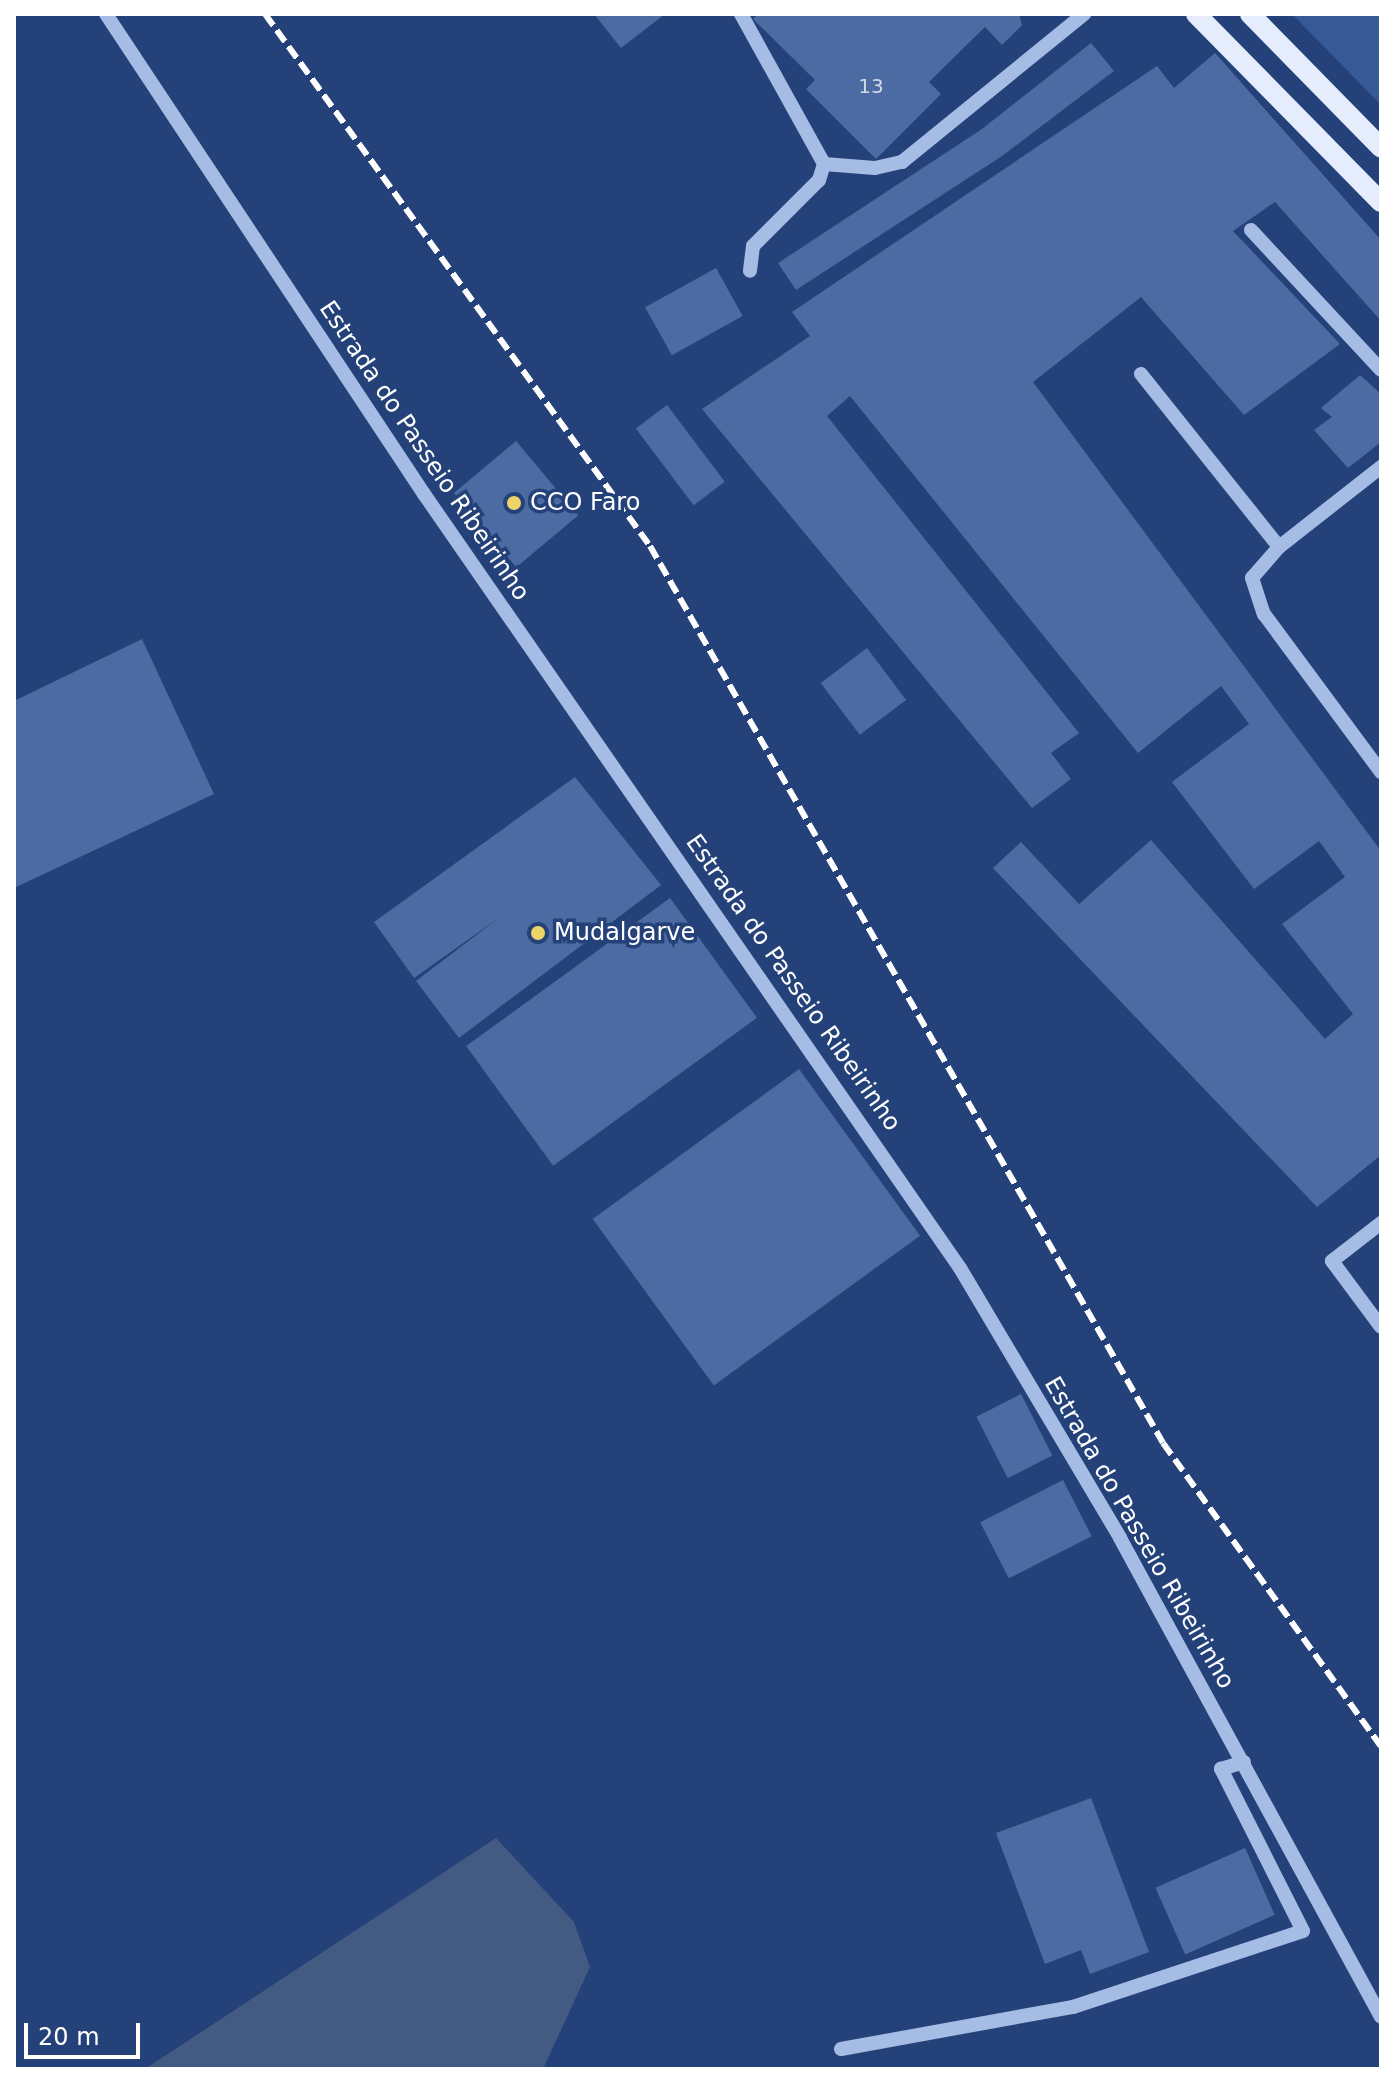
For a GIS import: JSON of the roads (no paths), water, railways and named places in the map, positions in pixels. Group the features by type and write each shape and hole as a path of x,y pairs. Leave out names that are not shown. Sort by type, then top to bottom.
{"main road":[{"path":"1196,14 1381,202"},
{"path":"1250,14 1381,148"}],"street":[{"name":"Estrada do Passeio Ribeirinho","path":"106,14 424,494 960,1268 1244,1762 1381,2017"},
{"path":"741,14 824,164 819,180 753,246 750,271"},
{"path":"824,164 875,168 902,162 1084,14"},
{"path":"1251,230 1381,370"},
{"path":"1141,374 1279,547"},
{"path":"1381,467 1279,547 1252,578 1264,614 1381,772"},
{"path":"1381,1223 1332,1261 1381,1327"},
{"path":"841,2049 1073,2007 1303,1931 1221,1769 1244,1762"}],"railway":[{"path":"265,14 650,546 1163,1443 1381,1746"}],"place":[{"name":"CCO Faro","path":"514,503"},
{"name":"Mudalgarve","path":"538,933"}]}
